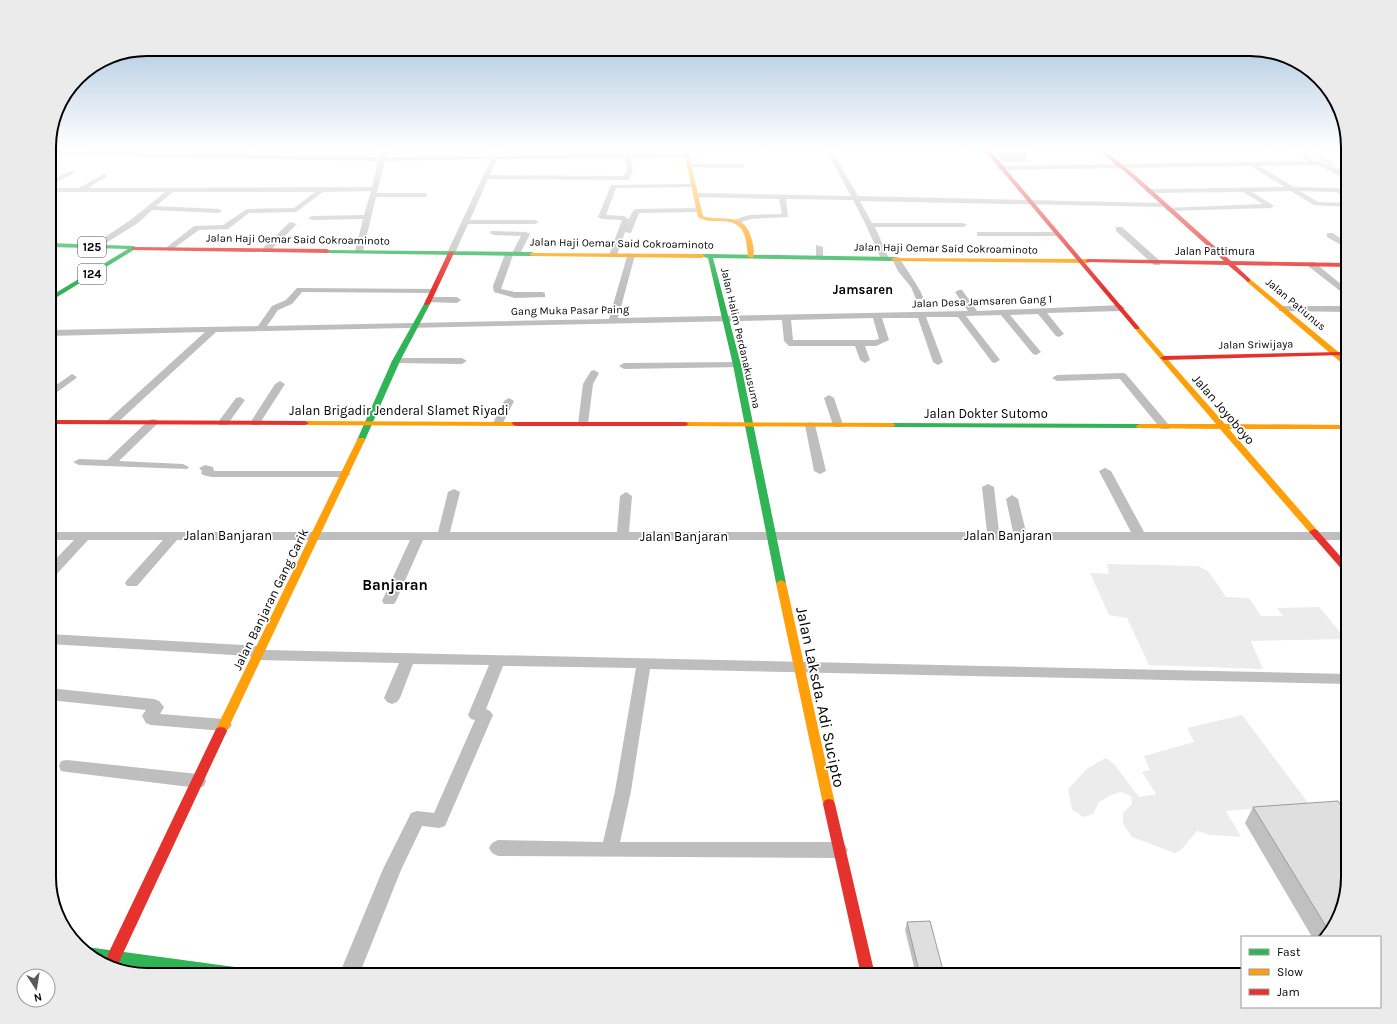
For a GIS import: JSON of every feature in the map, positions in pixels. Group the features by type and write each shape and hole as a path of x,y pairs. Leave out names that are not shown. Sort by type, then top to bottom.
{"street":[{"path":"96,247 135,221 165,195"},
{"path":"166,249 197,228 225,227 247,211 296,210 316,195"},
{"path":"359,251 373,195"},
{"path":"451,253 478,195"},
{"path":"611,195 602,217 624,218 626,220 616,255"},
{"path":"782,196 786,216 749,217 739,221 727,219 703,219 695,195 782,196 1030,201 1166,207 1271,206 1253,195"},
{"path":"852,195 870,225 885,259"},
{"name":"Jalan Joyoboyo","path":"1025,195 1222,427 1341,563"},
{"name":"Jalan Patiunus","path":"1152,195 1228,263 1341,358"},
{"path":"1302,195 1317,204 1340,205"},
{"path":"150,208 218,211"},
{"path":"616,255 636,211 699,210"},
{"path":"312,218 367,218"},
{"path":"739,221 748,229 751,257"},
{"path":"466,222 536,222"},
{"path":"266,250 293,224"},
{"path":"870,225 963,225"},
{"path":"1120,229 1157,263"},
{"path":"494,233 526,234 513,254 497,286 497,290 515,295 542,295"},
{"path":"980,234 1057,234"},
{"path":"1330,235 1341,242"},
{"name":"125","path":"56,245 134,248"},
{"path":"819,247 820,258"},
{"name":"Jalan Haji Oemar Said Cokroaminoto","path":"134,248 1082,262"},
{"name":"124","path":"56,296 134,248"},
{"name":"Jalan Banjaran Gang Carik","path":"112,961 345,474 396,361 429,300 451,253"},
{"path":"614,321 631,256"},
{"name":"Jalan Halim Perdanakusuma","path":"710,256 737,366 748,424"},
{"path":"896,259 919,297"},
{"name":"Jalan Pattimura","path":"1082,262 1341,265"},
{"path":"1311,264 1341,288"},
{"path":"261,328 276,308 289,302 300,290 353,289 433,291"},
{"path":"959,292 974,313"},
{"path":"429,300 457,300"},
{"name":"Jalan Desa Jamsaren Gang 1","path":"725,319 1004,313 1120,308"},
{"path":"1282,309 1341,309"},
{"path":"1040,311 1059,334"},
{"path":"1004,313 1036,352"},
{"path":"469,323 470,314"},
{"path":"960,314 995,360"},
{"path":"921,315 938,362"},
{"path":"786,318 790,343 859,344 876,343 884,340 878,316"},
{"name":"Gang Muka Pasar Paing","path":"56,333 416,324 725,319"},
{"path":"112,422 213,330"},
{"path":"859,344 865,360"},
{"name":"Jalan Sriwijaya","path":"1164,358 1341,354"},
{"path":"396,361 462,361"},
{"path":"624,366 737,366"},
{"path":"583,424 588,384 594,373"},
{"path":"1057,378 1123,376 1165,427"},
{"path":"56,389 72,377"},
{"path":"255,423 280,384"},
{"path":"829,398 838,425"},
{"path":"223,423 240,400"},
{"path":"498,423 509,401"},
{"name":"Jalan Brigadir Jenderal Slamet Riyadi","path":"56,422 748,424"},
{"path":"110,464 153,422"},
{"name":"Jalan Dokter Sutomo","path":"748,424 1341,427"},
{"name":"Jalan Laksda. Adi Sucipto","path":"748,424 798,668 866,968"},
{"path":"810,425 820,471"},
{"path":"79,462 183,467"},
{"path":"205,468 209,469 207,473 211,474 345,474"},
{"path":"1105,471 1139,535"},
{"path":"988,487 993,536"},
{"path":"443,536 454,492"},
{"path":"623,536 626,496"},
{"path":"1012,499 1020,535"},
{"path":"132,583 174,535"},
{"name":"Jalan Banjaran","path":"56,536 1139,535 1341,536"},
{"path":"56,567 86,536"},
{"path":"389,601 418,536"},
{"path":"56,639 258,653 408,658 798,668 1085,672 1341,679"},
{"path":"392,698 408,658"},
{"path":"352,968 392,869 417,818 439,821 485,715 476,715 498,660"},
{"path":"610,850 623,791 644,664"},
{"path":"56,695 154,705 156,707 150,716 151,719 224,725"},
{"path":"67,766 198,780"},
{"path":"498,848 610,850 839,850"},
{"path":"117,963 161,968"}],"shaded area":[{"path":"1107,564 1198,566 1208,571 1226,597 1249,598 1261,616 1283,616 1277,608 1319,607 1341,633 1341,639 1251,641 1263,669 1149,665 1127,618 1109,615 1090,573 1109,574"},
{"path":"1242,715 1309,804 1226,811 1241,837 1211,835 1197,831 1181,850 1175,853 1132,837 1123,824 1123,813 1132,804 1131,796 1121,792 1109,796 1099,802 1093,814 1084,817 1072,810 1068,789 1088,768 1106,758 1114,764 1139,797 1156,794 1142,772 1150,770 1144,756 1194,742 1187,728"}],"building":[{"path":"1338,801 1341,806 1340,889 1332,917 1326,927 1253,807"},
{"path":"930,921 942,968 918,968 907,922"}],"traffic: fast":[{"path":"56,245 134,248"},
{"path":"56,296 134,248"},
{"path":"327,251 532,254"},
{"path":"702,256 894,259"},
{"path":"710,256 737,365 781,583"},
{"path":"361,440 396,361 427,304"},
{"path":"892,425 1140,426"},
{"path":"102,956 190,968"}],"traffic: slow":[{"path":"696,195 701,217 708,219 729,220 742,225 748,234 751,257"},
{"path":"532,254 702,256"},
{"path":"894,259 1088,261"},
{"path":"1248,280 1341,358"},
{"path":"1137,328 1314,532"},
{"path":"305,423 516,424"},
{"path":"685,424 892,425"},
{"path":"1140,426 1341,427"},
{"path":"221,731 361,440"},
{"path":"781,583 829,804"}],"traffic: jam":[{"path":"1024,195 1137,328"},
{"path":"1154,195 1248,280"},
{"path":"134,248 327,251"},
{"path":"427,304 451,253"},
{"path":"1088,261 1341,265"},
{"path":"1164,358 1341,354"},
{"path":"56,422 305,423"},
{"path":"516,424 685,424"},
{"path":"1314,532 1341,563"},
{"path":"114,957 221,731"},
{"path":"829,804 866,968"}],"district":[{"name":"Jamsaren","path":"863,289"},
{"name":"Banjaran","path":"395,585"}]}
